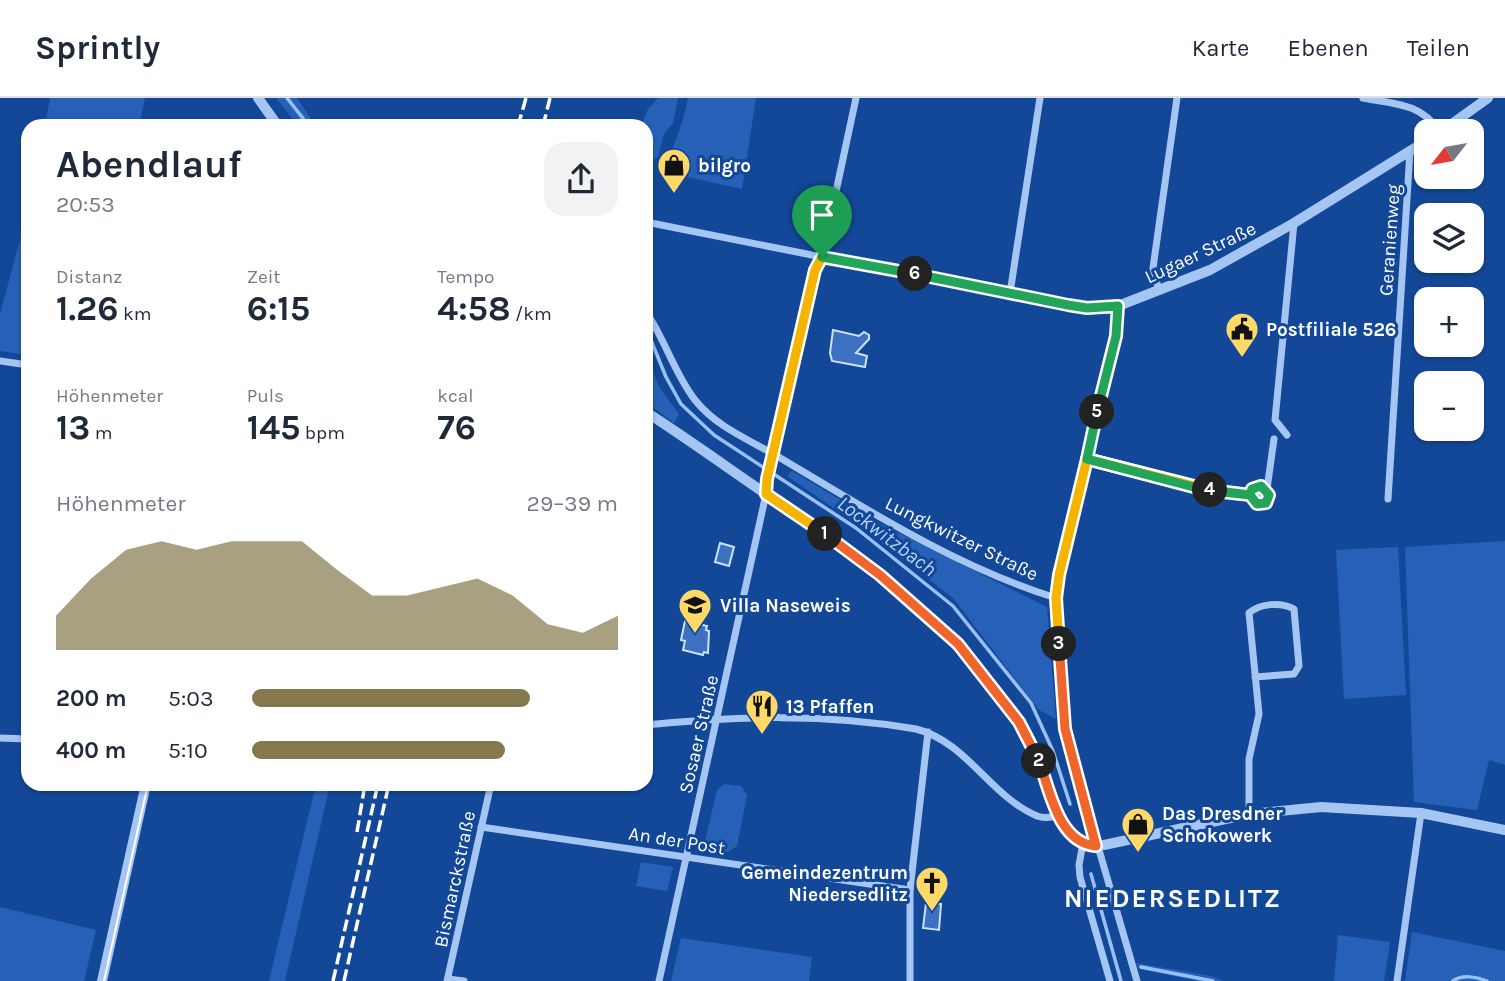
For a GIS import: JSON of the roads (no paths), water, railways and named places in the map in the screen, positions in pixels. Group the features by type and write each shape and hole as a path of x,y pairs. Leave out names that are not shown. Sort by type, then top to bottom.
{"street":[{"path":"258,98 273,119"},
{"path":"766,494 772,457 815,270 822,257 856,98"},
{"path":"1010,293 1040,98"},
{"path":"1159,292 1153,268 1177,98"},
{"path":"1363,98 1416,108 1431,119"},
{"path":"1457,119 1488,98"},
{"name":"Lugaer Straße","path":"822,257 1087,308 1118,306 1210,270 1294,223 1414,148"},
{"name":"Geranienweg","path":"1388,499 1410,151"},
{"path":"653,223 822,257"},
{"path":"1287,435 1275,421 1294,223"},
{"path":"1118,306 1116,336 1056,598 1065,729 1096,846 1123,925 1129,958 1137,981"},
{"name":"Lungkwitzer Straße","path":"653,322 695,400 734,434 921,540 1030,590 1056,598"},
{"path":"0,361 21,364"},
{"path":"653,417 851,551 958,644 1027,734 1059,815 1069,832 1083,843 1096,846 1249,814 1321,807 1421,813 1505,830"},
{"path":"1250,495 1254,503 1263,504 1269,498 1267,489 1274,439"},
{"path":"1087,459 1205,490 1250,495"},
{"path":"1250,495 1255,487 1267,489"},
{"name":"Sosaer Straße","path":"659,981 719,718 766,494"},
{"path":"1249,814 1249,759 1259,714 1255,677 1249,613 1262,606 1286,605 1294,609 1299,666 1294,674 1255,677"},
{"path":"653,724 719,718 845,718 928,732 954,747 1007,795 1029,811 1046,818 1059,815"},
{"path":"910,981 910,890 928,732"},
{"path":"0,738 21,739"},
{"path":"102,981 144,791"},
{"name":"Bismarckstraße","path":"448,980 489,791"},
{"path":"1397,981 1421,813"},
{"name":"An der Post","path":"481,827 910,890"},
{"path":"1083,843 1080,877 1110,981"},
{"path":"448,980 464,981"}],"waterway":[{"name":"Lockwitzbach","path":"287,98 304,119"},
{"name":"Lockwitzbach","path":"653,345 681,404 714,435 856,528 953,606 1031,703 1053,751 1070,804"},
{"name":"Lockwitzbach","path":"1091,874 1121,981"},
{"path":"1141,967 1213,981"},
{"path":"1453,981 1465,977 1487,981"}],"tram line":[{"path":"104,981 146,791"}],"railway":[{"path":"520,119 526,98"},
{"path":"545,119 550,98"},
{"path":"357,832 364,791"},
{"path":"333,981 376,791"},
{"path":"344,981 387,791"}],"place":[{"name":"bilgro","path":"674,195"},
{"name":"Postfiliale 526","path":"1242,359"},
{"name":"Villa Naseweis","path":"695,635"},
{"name":"13 Pfaffen","path":"762,736"},
{"name":"Das Dresdner Schokowerk","path":"1138,854"},
{"name":"Gemeindezentrum Niedersedlitz","path":"932,913"}],"district":[{"name":"NIEDERSEDLITZ","path":"1173,898"}]}
